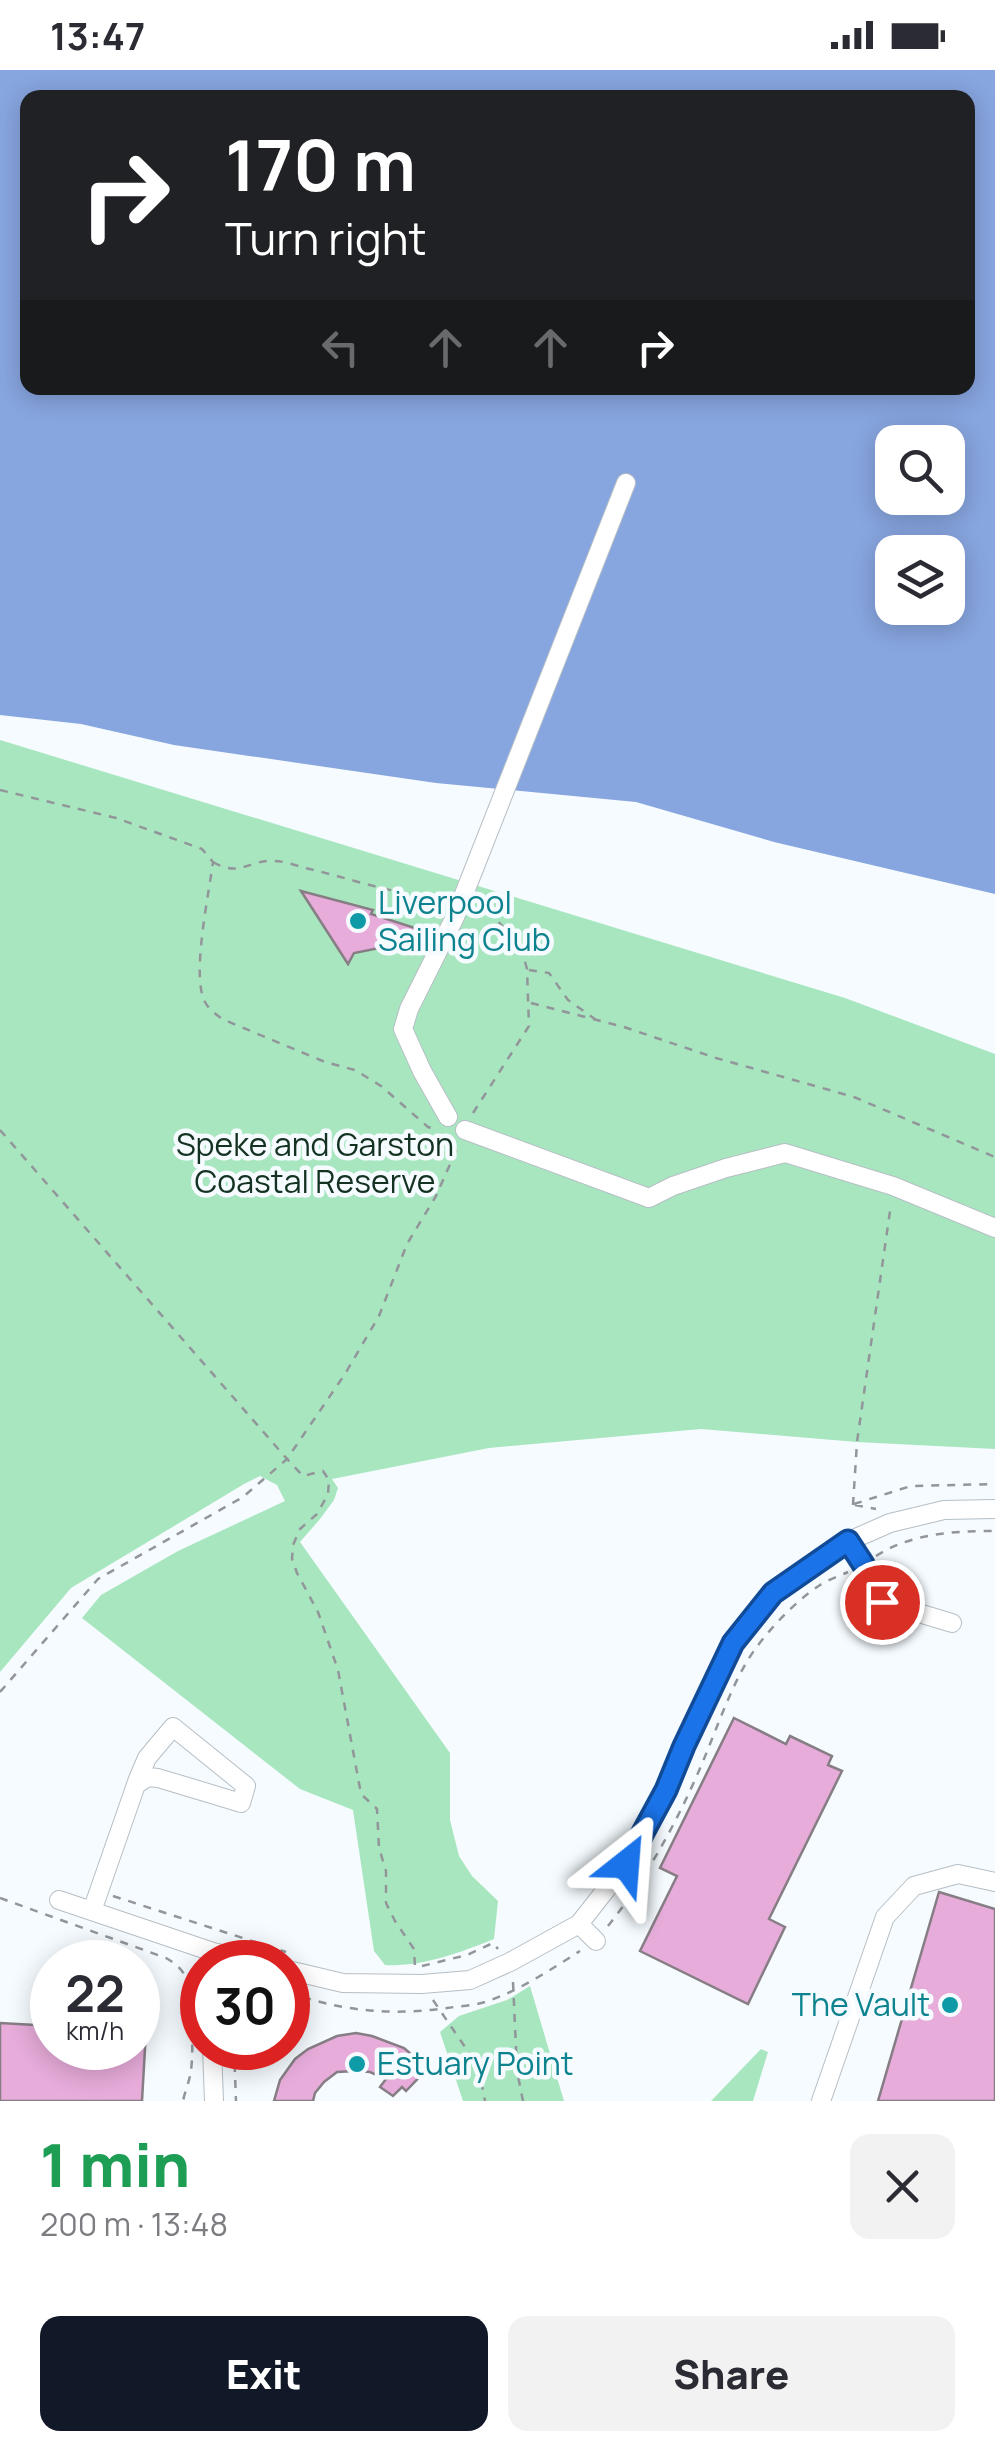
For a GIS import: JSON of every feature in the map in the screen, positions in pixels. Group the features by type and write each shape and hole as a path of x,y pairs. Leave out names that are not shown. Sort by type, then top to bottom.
{"street":[{"path":"448,1117 402,1029 408,1008 455,917 626,483"},
{"path":"465,1130 650,1198 726,1168 785,1154 893,1186 995,1228"},
{"path":"310,1970 343,1983 470,1980 580,1924 626,1864 666,1790 733,1643 773,1593 848,1541 890,1523 944,1510 995,1508"},
{"path":"848,1541 882,1602 952,1623"},
{"path":"92,1911 138,1782 147,1758 173,1727 246,1786 241,1803 158,1778 138,1782"},
{"path":"822,2101 885,1916 914,1886 958,1874 995,1882"},
{"path":"59,1900 180,1944"},
{"path":"580,1924 596,1941"},
{"path":"213,2070 214,2101"}],"path":[{"path":"0,790 116,818 202,849 223,868 247,868 271,860 417,897 474,893 524,958 530,1002 529,1026 465,1130 436,1196 407,1244 378,1316 345,1374 286,1459 244,1497 98,1579 0,1692"},
{"path":"214,862 200,966 203,1000 210,1009 222,1018 308,1055 354,1070 380,1086 428,1127 440,1131 465,1130"},
{"path":"527,970 549,973 568,1000 600,1021"},
{"path":"530,1002 854,1098 995,1156"},
{"path":"0,1130 286,1459 303,1476 324,1471 329,1480 324,1504 300,1529 292,1559 318,1612 338,1670 361,1794 377,1809 379,1848 386,1871 386,1904 414,1949 414,1968 493,1944 510,1962 517,2071 524,2101"},
{"path":"893,1186 857,1442 853,1505 911,1486 995,1484"},
{"path":"112,1895 232,1940"},
{"path":"0,1898 166,1958 180,1969"},
{"path":"422,1984 478,2066 485,2101"},
{"path":"183,2101 191,2070"},
{"path":"235,2070 236,2101"}],"green space":[{"name":"Speke and Garston Coastal Reserve","path":"0,740 845,998 995,1054 995,1449 701,1429 489,1448 332,1479 338,1488 334,1500 300,1542 450,1753 450,1820 459,1856 472,1876 498,1901 494,1939 427,1961 385,1965 374,1951 353,1810 300,1789 82,1618 101,1595 178,1551 285,1501 277,1485 260,1476 244,1484 71,1588 0,1672"},
{"path":"530,1986 564,2101 463,2101 440,2032 459,2016 507,2000"},
{"path":"761,2049 768,2052 753,2101 711,2101"}],"water":[{"path":"0,70 995,70 995,894 774,842 636,802 436,783 174,745 81,724 0,715"}],"building":[{"name":"Liverpool Sailing Club","path":"301,891 373,910 371,914 418,929 389,946 354,953 348,964"},
{"path":"734,1718 786,1744 790,1736 832,1756 828,1765 842,1771 769,1919 785,1927 748,2004 640,1951 677,1876 660,1868"},
{"name":"The Vault","path":"939,1892 995,1909 995,2101 878,2101"},
{"path":"0,2023 30,2025 30,2070 144,2070 142,2101 0,2101"},
{"name":"Estuary Point","path":"337,2036 372,2036 404,2048 428,2068 406,2091 402,2087 393,2096 380,2087 386,2079 355,2071 337,2072 324,2082 313,2101 274,2101 287,2070 310,2070 310,2048"}],"place":[{"name":"Liverpool Sailing Club","path":"358,921"},
{"name":"The Vault","path":"950,2005"},
{"name":"Estuary Point","path":"357,2064"}],"route":[{"path":"626,1864 666,1790 733,1643 773,1593 848,1541 882,1602"}]}
